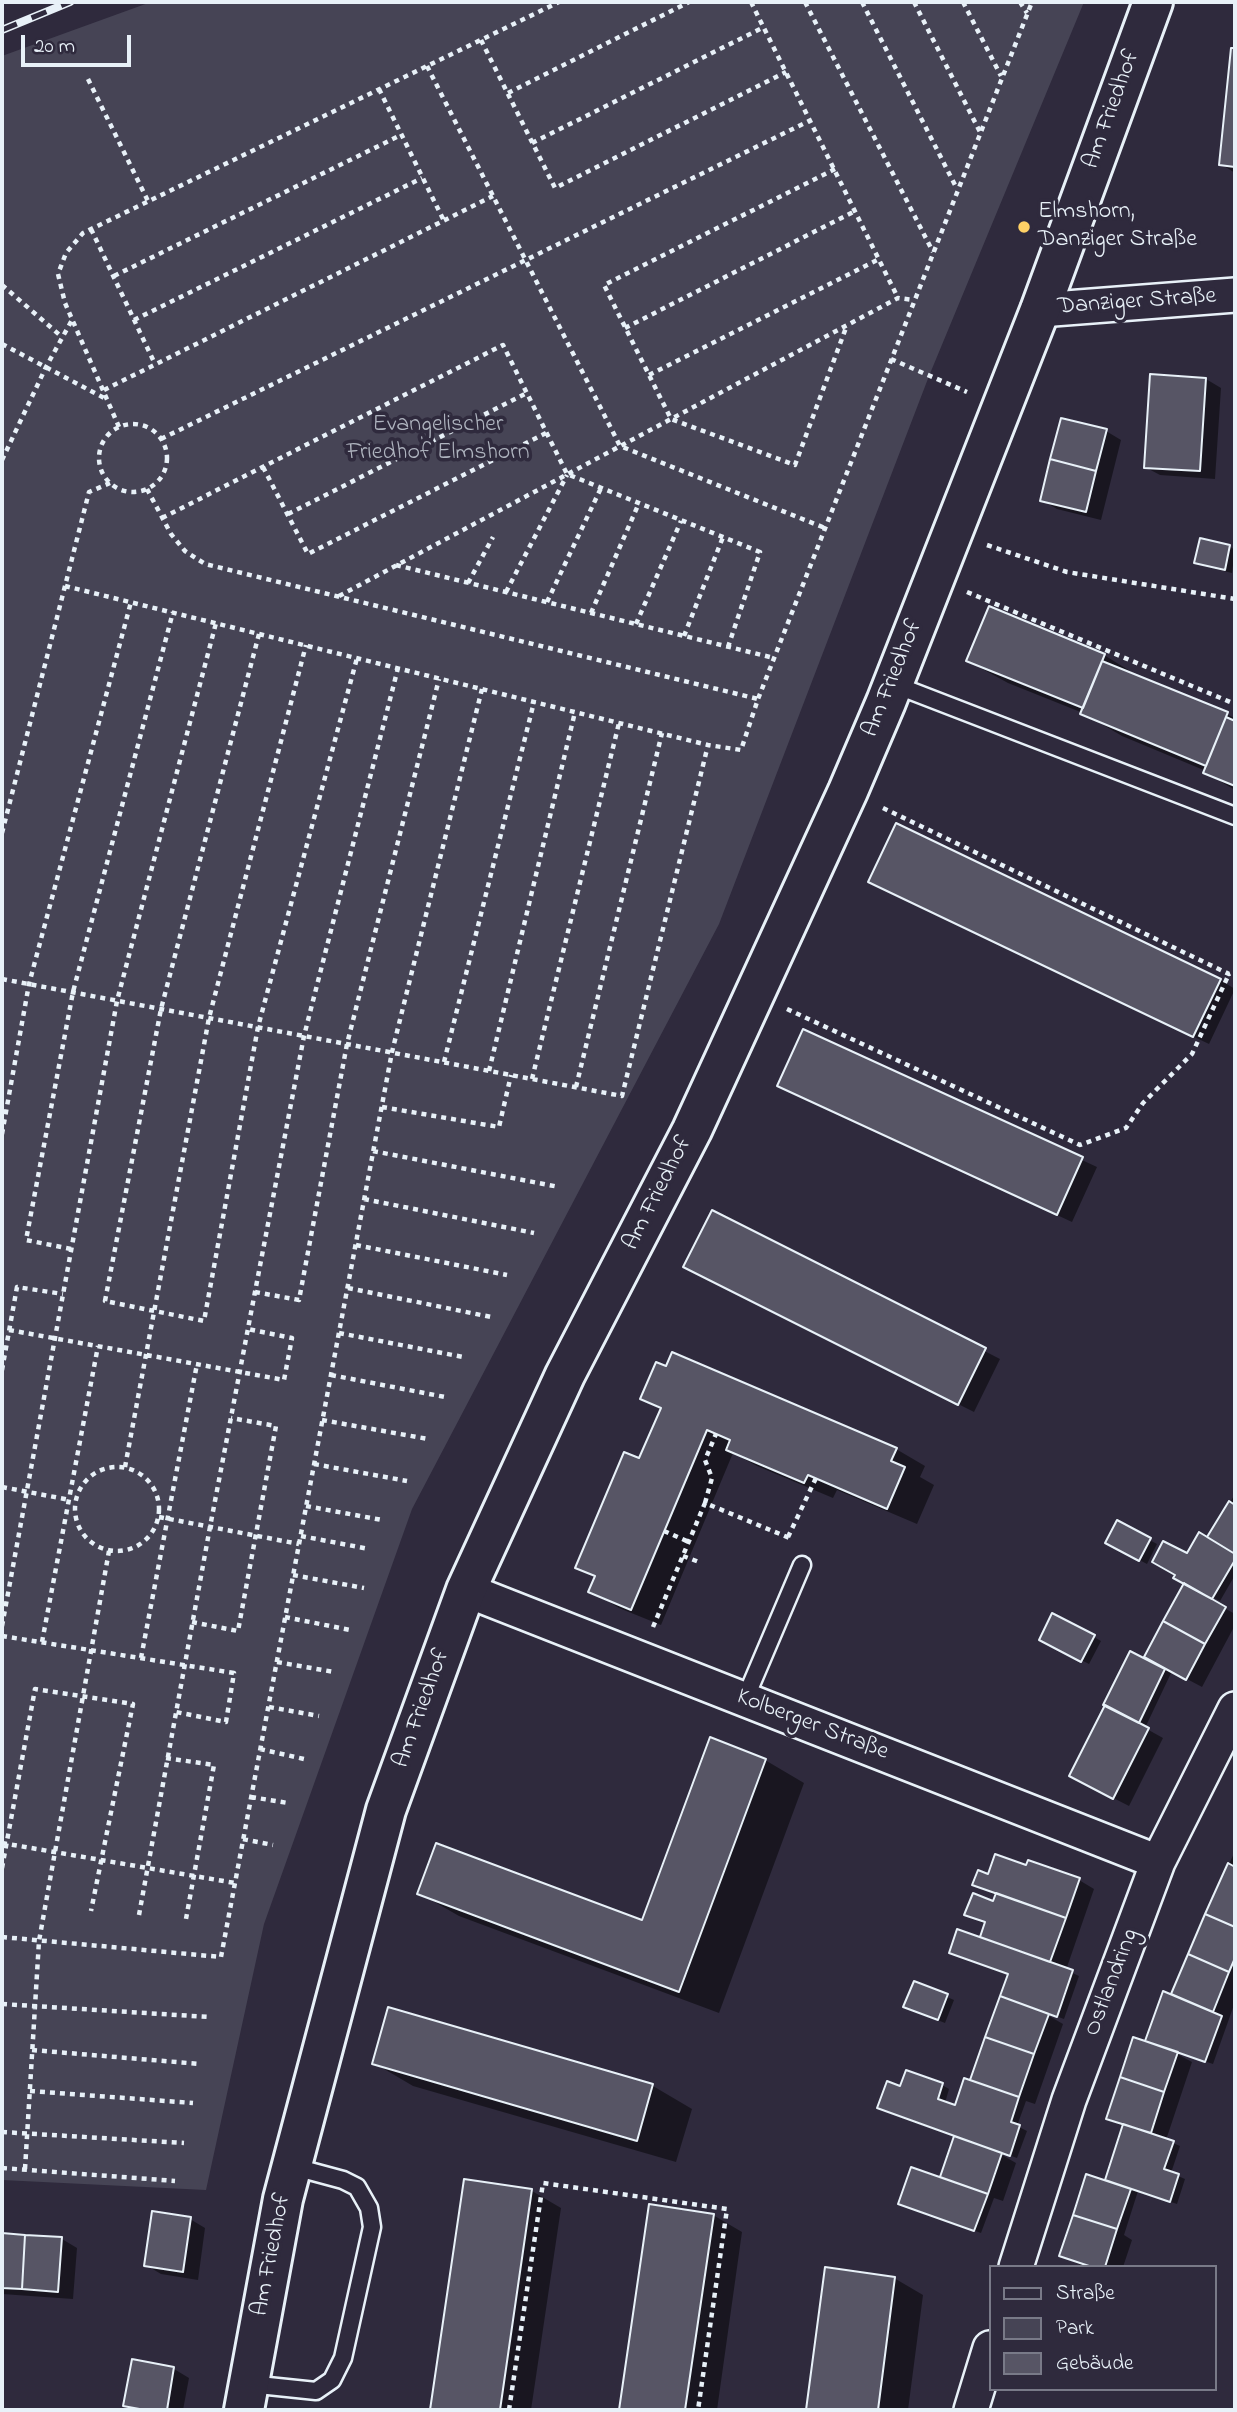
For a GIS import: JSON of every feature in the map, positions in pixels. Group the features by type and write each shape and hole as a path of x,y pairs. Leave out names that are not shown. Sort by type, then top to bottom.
{"street":[{"name":"Am Friedhof","path":"247,2397 283,2199 386,1810 466,1590 565,1375 692,1130 848,791 893,684 1040,310 1153,2"},
{"name":"Danziger Straße","path":"1040,310 1235,295"},
{"name":"Kolberger Straße","path":"466,1590 1158,1862"},
{"name":"Ostlandring","path":"1017,2265 1069,2100 1158,1862 1235,1709"},
{"path":"971,2410 988,2355"}],"lane":[{"path":"893,684 1235,816"},
{"path":"745,1699 802,1565"},
{"path":"247,2397 316,2391 332,2380 343,2358 372,2227 369,2208 357,2187 343,2180 291,2166"}],"path":[{"path":"119,427 72,320 58,274 66,253 83,233 559,2"},
{"path":"508,93 688,2"},
{"path":"751,2 898,298"},
{"path":"805,2 933,252"},
{"path":"862,2 958,190"},
{"path":"914,2 980,132"},
{"path":"963,2 1002,76"},
{"path":"1020,2 1027,15"},
{"path":"65,586 708,745 741,750 758,699 1032,2"},
{"path":"533,143 764,27"},
{"path":"481,40 555,188 786,72"},
{"path":"427,66 620,446 825,528"},
{"path":"88,79 148,201"},
{"path":"379,89 444,221"},
{"path":"161,439 811,120"},
{"path":"114,276 401,135"},
{"path":"835,169 604,285 671,419 794,465 847,325"},
{"path":"134,320 422,178"},
{"path":"104,390 493,196"},
{"path":"625,328 855,211"},
{"path":"91,229 155,365"},
{"path":"649,375 879,259"},
{"path":"2,285 62,337"},
{"path":"338,597 898,298 914,300"},
{"path":"2,460 46,367 72,320"},
{"path":"2,344 108,400"},
{"path":"162,518 503,345 567,474 760,552 728,647"},
{"path":"891,359 1002,407"},
{"path":"288,514 527,393"},
{"path":"132,424 145,426 161,439 167,457 165,470 158,481 147,489 134,492 121,490 110,483 102,472 99,459 101,446 108,435 119,427 132,424"},
{"path":"264,467 308,554 546,433"},
{"path":"506,592 567,474"},
{"path":"2,832 89,492 110,483"},
{"path":"547,602 601,488"},
{"path":"147,489 171,534 185,551 205,564 758,699"},
{"path":"592,613 639,503"},
{"path":"636,624 681,521"},
{"path":"952,534 1067,572 1235,600"},
{"path":"468,583 493,537"},
{"path":"684,636 723,537"},
{"path":"396,565 774,658"},
{"path":"934,578 1235,704"},
{"path":"2,1134 29,984 131,602"},
{"path":"71,1249 26,1240 72,992 173,612"},
{"path":"2,1626 117,1001 216,623"},
{"path":"259,634 161,1009 105,1301 204,1321 258,1027 357,658"},
{"path":"125,1467 209,1018 306,645"},
{"path":"139,1915 166,1758 304,1036 398,668"},
{"path":"255,1292 299,1300 347,1044 439,678"},
{"path":"2,1937 221,1957 392,1052 482,689"},
{"path":"444,1062 534,702"},
{"path":"488,1071 575,712"},
{"path":"532,1079 619,723"},
{"path":"576,1087 662,733"},
{"path":"2,979 622,1096 708,745"},
{"path":"848,791 1229,974"},
{"path":"756,995 1080,1145 1126,1128 1143,1103 1192,1054 1229,974 1235,971"},
{"path":"382,1107 499,1128 511,1075"},
{"path":"373,1151 559,1187"},
{"path":"364,1199 534,1233"},
{"path":"356,1245 507,1275"},
{"path":"2,1370 17,1287 63,1294"},
{"path":"348,1288 491,1317"},
{"path":"9,1330 284,1380 292,1338 248,1329"},
{"path":"339,1334 463,1357"},
{"path":"43,1642 98,1346"},
{"path":"141,1658 197,1364"},
{"path":"331,1375 445,1397"},
{"path":"192,1622 238,1631 276,1426 231,1418"},
{"path":"323,1420 428,1439"},
{"path":"641,1658 705,1503 712,1478 705,1460 716,1434"},
{"path":"314,1464 407,1481"},
{"path":"108,1467 125,1467 141,1473 153,1485 159,1501 159,1517 153,1533 141,1544 125,1551 109,1551 94,1545 82,1533 75,1517 75,1501 81,1486 93,1474 108,1467"},
{"path":"788,1537 816,1478"},
{"path":"2,1487 75,1501"},
{"path":"705,1503 796,1540 802,1565"},
{"path":"306,1506 382,1520"},
{"path":"159,1517 299,1544"},
{"path":"664,1531 689,1542"},
{"path":"300,1536 369,1549"},
{"path":"25,2169 39,1941 109,1551"},
{"path":"683,1556 699,1562"},
{"path":"293,1575 364,1588"},
{"path":"285,1617 350,1630"},
{"path":"2,1636 234,1673 226,1722 176,1712"},
{"path":"277,1662 334,1672"},
{"path":"2,1868 4,1844 35,1689 132,1704 92,1911"},
{"path":"268,1706 320,1716"},
{"path":"260,1749 303,1759"},
{"path":"166,1758 214,1765 186,1919"},
{"path":"251,1797 288,1803"},
{"path":"243,1839 273,1845"},
{"path":"4,1844 235,1883"},
{"path":"2,2004 209,2017"},
{"path":"32,2050 200,2064"},
{"path":"30,2091 193,2103"},
{"path":"2,2132 184,2143"},
{"path":"2,2168 175,2181"},
{"path":"509,2410 543,2183 727,2210 698,2410"}],"green space":[{"name":"Evangelischer Friedhof Elmshorn","path":"151,2 1084,2 929,376 719,924 412,1509 264,1924 206,2190 2,2180 2,56"}],"building":[{"path":"1231,48 1235,48 1235,167 1219,165"},
{"path":"1150,374 1206,378 1200,471 1144,468"},
{"path":"1061,418 1107,429 1096,471 1050,459"},
{"path":"1050,459 1096,471 1086,512 1040,501"},
{"path":"1200,538 1230,545 1225,570 1194,563"},
{"path":"989,606 1105,654 1083,708 966,661"},
{"path":"1102,661 1228,712 1206,766 1080,714"},
{"path":"1226,717 1235,721 1235,786 1203,773"},
{"path":"896,823 1221,979 1193,1037 868,882"},
{"path":"803,1029 1083,1157 1057,1215 777,1086"},
{"path":"712,1210 986,1348 958,1405 683,1267"},
{"path":"672,1352 897,1448 891,1461 905,1467 887,1509 808,1475 804,1483 726,1450 730,1440 707,1430 631,1610 588,1592 595,1576 575,1568 624,1452 639,1458 661,1408 640,1399 656,1362 666,1366"},
{"path":"1229,1501 1235,1505 1235,1554 1207,1537"},
{"path":"1117,1520 1151,1538 1139,1561 1105,1543"},
{"path":"1199,1532 1235,1554 1235,1560 1212,1599 1173,1578 1175,1575 1152,1562 1163,1541 1187,1553"},
{"path":"1184,1583 1226,1607 1205,1644 1163,1621"},
{"path":"1052,1613 1095,1635 1081,1662 1039,1640"},
{"path":"1163,1621 1205,1644 1186,1680 1144,1657"},
{"path":"1130,1651 1165,1669 1139,1723 1103,1705"},
{"path":"1105,1705 1149,1728 1113,1799 1069,1776"},
{"path":"710,1737 766,1759 679,1992 417,1894 436,1843 642,1920"},
{"path":"995,1854 1026,1865 1028,1860 1080,1878 1066,1918 972,1885 978,1870 988,1874"},
{"path":"1228,1863 1235,1867 1235,1927 1205,1914"},
{"path":"973,1893 993,1901 996,1893 1066,1918 1050,1962 980,1937 985,1922 964,1915"},
{"path":"1205,1914 1235,1927 1235,1958 1229,1972 1188,1954"},
{"path":"957,1929 1073,1970 1057,2017 1000,1996 1008,1974 949,1953"},
{"path":"1188,1954 1229,1972 1213,2012 1171,1994"},
{"path":"914,1981 948,1994 938,2020 903,2007"},
{"path":"1163,1991 1222,2016 1205,2062 1145,2041"},
{"path":"1000,1996 1049,2014 1034,2054 985,2037"},
{"path":"388,2007 653,2084 637,2141 372,2064"},
{"path":"985,2037 1034,2054 1019,2097 970,2080"},
{"path":"1133,2037 1178,2052 1164,2092 1120,2077"},
{"path":"906,2070 943,2083 938,2099 955,2105 964,2078 1019,2097 1011,2122 1020,2125 1010,2156 877,2108 887,2081 900,2086"},
{"path":"1120,2077 1164,2092 1151,2133 1106,2119"},
{"path":"1123,2124 1174,2141 1164,2169 1179,2174 1170,2202 1105,2180"},
{"path":"954,2136 1002,2153 988,2194 940,2177"},
{"path":"911,2167 988,2194 974,2231 898,2204"},
{"path":"1086,2174 1131,2189 1117,2229 1073,2215"},
{"path":"464,2179 532,2189 500,2410 430,2410"},
{"path":"649,2204 714,2214 685,2410 619,2410"},
{"path":"152,2211 191,2217 183,2272 144,2266"},
{"path":"1073,2215 1117,2229 1106,2265 1086,2265 1059,2256"},
{"path":"2,2233 25,2235 22,2289 2,2288"},
{"path":"25,2235 62,2237 58,2292 22,2289"},
{"path":"825,2267 895,2277 878,2410 806,2410"},
{"path":"132,2359 174,2367 167,2410 123,2406"}],"railway":[{"path":"2,30 70,2"}],"place":[{"name":"Elmshorn, Danziger Straße","path":"1024,227"}]}
